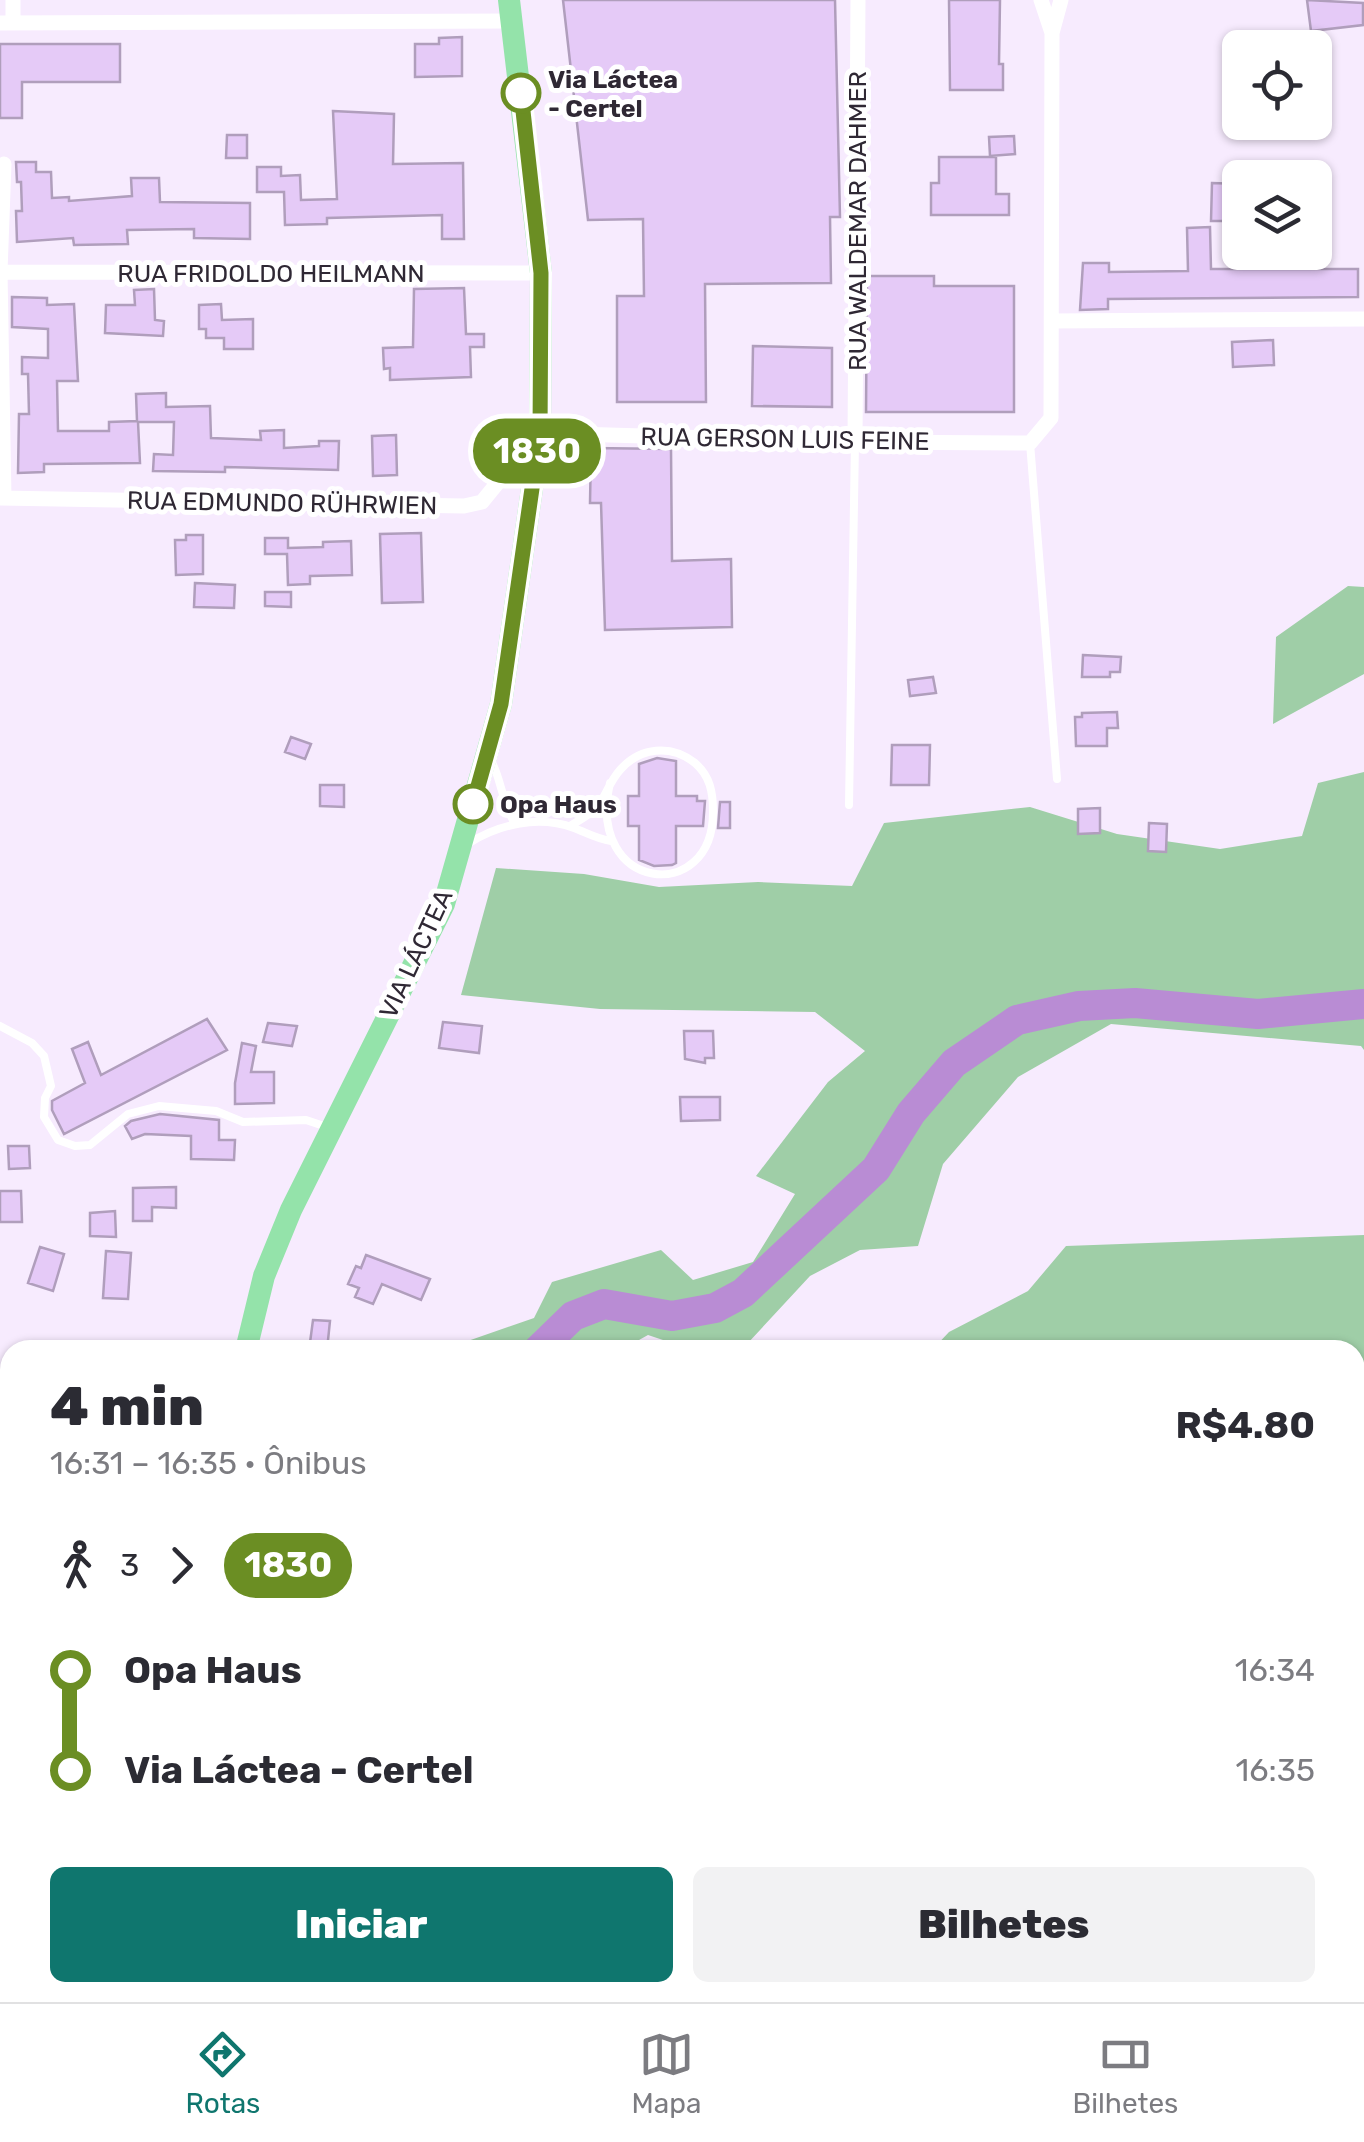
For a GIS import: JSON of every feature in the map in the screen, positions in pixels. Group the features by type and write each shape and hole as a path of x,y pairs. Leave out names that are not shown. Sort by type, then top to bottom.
{"main road":[{"name":"VIA LÁCTEA","path":"248,1340 264,1276 291,1210 444,904 501,704 539,439 541,273 511,10"}],"street":[{"path":"13,0 6,22 511,10"},
{"name":"RUA WALDEMAR DAHMER","path":"855,442 858,0"},
{"path":"1041,0 1052,33"},
{"path":"1030,442 1051,418 1052,33 1061,0"},
{"path":"2,498 0,272 4,164"},
{"name":"RUA FRIDOLDO HEILMANN","path":"0,272 541,273"},
{"path":"1052,321 1364,318"},
{"name":"RUA GERSON LUIS FEINE","path":"539,439 1030,442"},
{"name":"RUA EDMUNDO RÜHRWIEN","path":"2,498 464,506 482,502 524,448 539,439"}],"lane":[{"path":"850,804 855,442"},
{"path":"1030,442 1057,779"},
{"path":"570,826 599,805 610,783 635,756 652,750 670,750 686,756 710,784 713,822 710,841 700,856 686,868 670,874 652,874 635,868 611,841 606,822 610,783"},
{"path":"488,756 495,767 501,798 514,822"},
{"path":"460,849 514,822 570,826 611,841"},
{"path":"0,1026 32,1043 44,1056 51,1086 45,1098 44,1117 58,1140 75,1146 90,1145 128,1114 159,1106 216,1111 243,1122 306,1120 332,1128"}],"green space":[{"path":"1348,586 1364,587 1364,674 1273,724 1276,637"},
{"path":"1364,772 1364,1050 1361,1046 1111,1024 1018,1077 943,1164 918,1246 860,1250 810,1276 751,1340 663,1340 648,1335 639,1340 471,1340 534,1318 552,1282 661,1250 693,1280 753,1262 795,1194 756,1176 828,1082 865,1051 815,1012 600,1009 461,995 496,868 584,874 659,887 758,882 852,886 884,823 1030,807 1117,834 1220,849 1302,836 1318,783"},
{"path":"1364,1235 1364,1340 941,1340 949,1332 1028,1291 1066,1246"}],"building":[{"path":"563,0 835,0 840,217 830,217 831,283 705,284 706,402 617,402 617,296 644,296 643,219 588,220"},
{"path":"949,0 1000,0 999,64 1003,64 1003,90 950,90"},
{"path":"1307,0 1363,3 1363,25 1311,30"},
{"path":"462,37 462,76 415,77 415,44 439,44 439,38"},
{"path":"0,44 120,44 120,82 22,82 22,118 0,118"},
{"path":"333,111 394,114 393,164 463,163 464,239 442,239 442,215 327,218 327,224 285,225 284,192 257,192 257,167 281,167 281,176 300,175 301,200 337,199"},
{"path":"227,135 247,135 247,158 226,158"},
{"path":"1014,136 1015,154 990,156 989,137"},
{"path":"939,157 996,157 996,194 1009,194 1009,215 931,215 931,183 939,183"},
{"path":"16,162 36,162 36,172 51,172 52,198 69,197 69,201 132,196 131,178 159,178 160,202 250,203 250,239 194,238 194,229 127,230 128,244 74,245 73,238 17,242 16,211 22,211"},
{"path":"1212,183 1222,183 1222,221 1211,221"},
{"path":"1210,227 1211,269 1358,269 1358,297 1108,299 1108,309 1080,310 1083,263 1109,263 1109,272 1188,271 1187,228"},
{"path":"867,276 934,276 934,286 1014,286 1014,412 866,412"},
{"path":"464,288 466,334 484,334 484,347 470,347 471,377 390,380 390,368 384,369 383,348 413,347 414,289"},
{"path":"154,289 155,320 164,321 163,336 105,333 106,305 135,305 134,290"},
{"path":"12,297 47,298 47,305 74,304 78,381 57,381 58,431 109,431 109,422 137,421 136,394 166,393 166,407 210,406 211,438 261,440 260,431 284,430 284,448 339,441 338,470 225,467 225,472 153,471 154,454 173,455 174,422 138,422 140,463 44,464 44,472 18,473 19,414 29,414 28,374 22,374 22,357 48,358 48,329 12,327"},
{"path":"221,304 222,320 253,319 253,349 224,349 224,338 206,338 206,329 199,329 199,305"},
{"path":"1273,340 1274,365 1233,367 1232,342"},
{"path":"753,346 832,348 832,407 752,406"},
{"path":"396,435 397,475 373,476 372,436"},
{"path":"591,448 671,449 672,561 731,559 732,627 605,630 601,503 590,503"},
{"path":"421,533 423,602 382,603 380,534"},
{"path":"186,535 203,535 203,574 176,575 175,540 186,540"},
{"path":"265,538 288,538 288,548 351,541 352,575 310,576 310,584 288,585 287,554 265,554"},
{"path":"195,583 235,585 234,608 194,607"},
{"path":"265,592 291,592 291,607 265,606"},
{"path":"1083,655 1121,657 1120,672 1110,672 1110,677 1082,677"},
{"path":"933,677 936,693 910,696 908,680"},
{"path":"1117,712 1118,728 1107,728 1107,746 1076,746 1075,717 1082,717 1082,713"},
{"path":"291,737 311,744 305,759 285,752"},
{"path":"892,745 930,745 929,785 891,785"},
{"name":"Opa Haus","path":"657,758 676,761 676,796 697,796 697,801 705,801 703,826 676,826 676,863 672,865 654,866 639,860 639,826 628,826 628,796 639,796 639,764"},
{"path":"320,785 344,785 344,807 320,806"},
{"path":"720,802 730,802 730,828 718,828"},
{"path":"1100,808 1100,833 1078,834 1078,809"},
{"path":"1149,823 1167,824 1166,852 1148,851"},
{"path":"207,1019 227,1050 64,1134 52,1110 52,1101 85,1083 72,1049 88,1042 101,1075"},
{"path":"443,1022 482,1026 479,1053 439,1048"},
{"path":"268,1023 297,1026 292,1046 263,1042"},
{"path":"684,1031 713,1031 714,1058 705,1058 705,1063 685,1059"},
{"path":"242,1043 256,1046 251,1072 274,1072 274,1103 235,1104"},
{"path":"680,1097 720,1097 720,1120 681,1121"},
{"path":"160,1114 219,1120 219,1140 235,1140 234,1160 191,1159 191,1136 145,1134 132,1139 125,1126"},
{"path":"8,1146 29,1146 30,1168 9,1169"},
{"path":"176,1187 176,1208 152,1207 152,1221 133,1221 133,1188"},
{"path":"0,1191 21,1191 22,1222 0,1222"},
{"path":"115,1211 116,1237 90,1236 90,1213"},
{"path":"40,1247 64,1254 53,1291 28,1283"},
{"path":"106,1251 131,1253 128,1299 103,1298"},
{"path":"366,1255 430,1279 421,1300 382,1284 373,1304 355,1297 359,1288 348,1284"},
{"path":"313,1320 330,1321 328,1340 310,1340"}],"waterway":[{"path":"548,1340 573,1316 604,1304 672,1316 715,1308 743,1293 876,1169 911,1113 954,1063 1017,1020 1079,1006 1135,1003 1258,1014 1364,1004"}],"bus line":[{"name":"1830","path":"473,804 501,704 540,433 541,273 521,93"}],"place":[{"name":"Via Láctea - Certel","path":"521,93"},
{"name":"Opa Haus","path":"473,804"}]}
